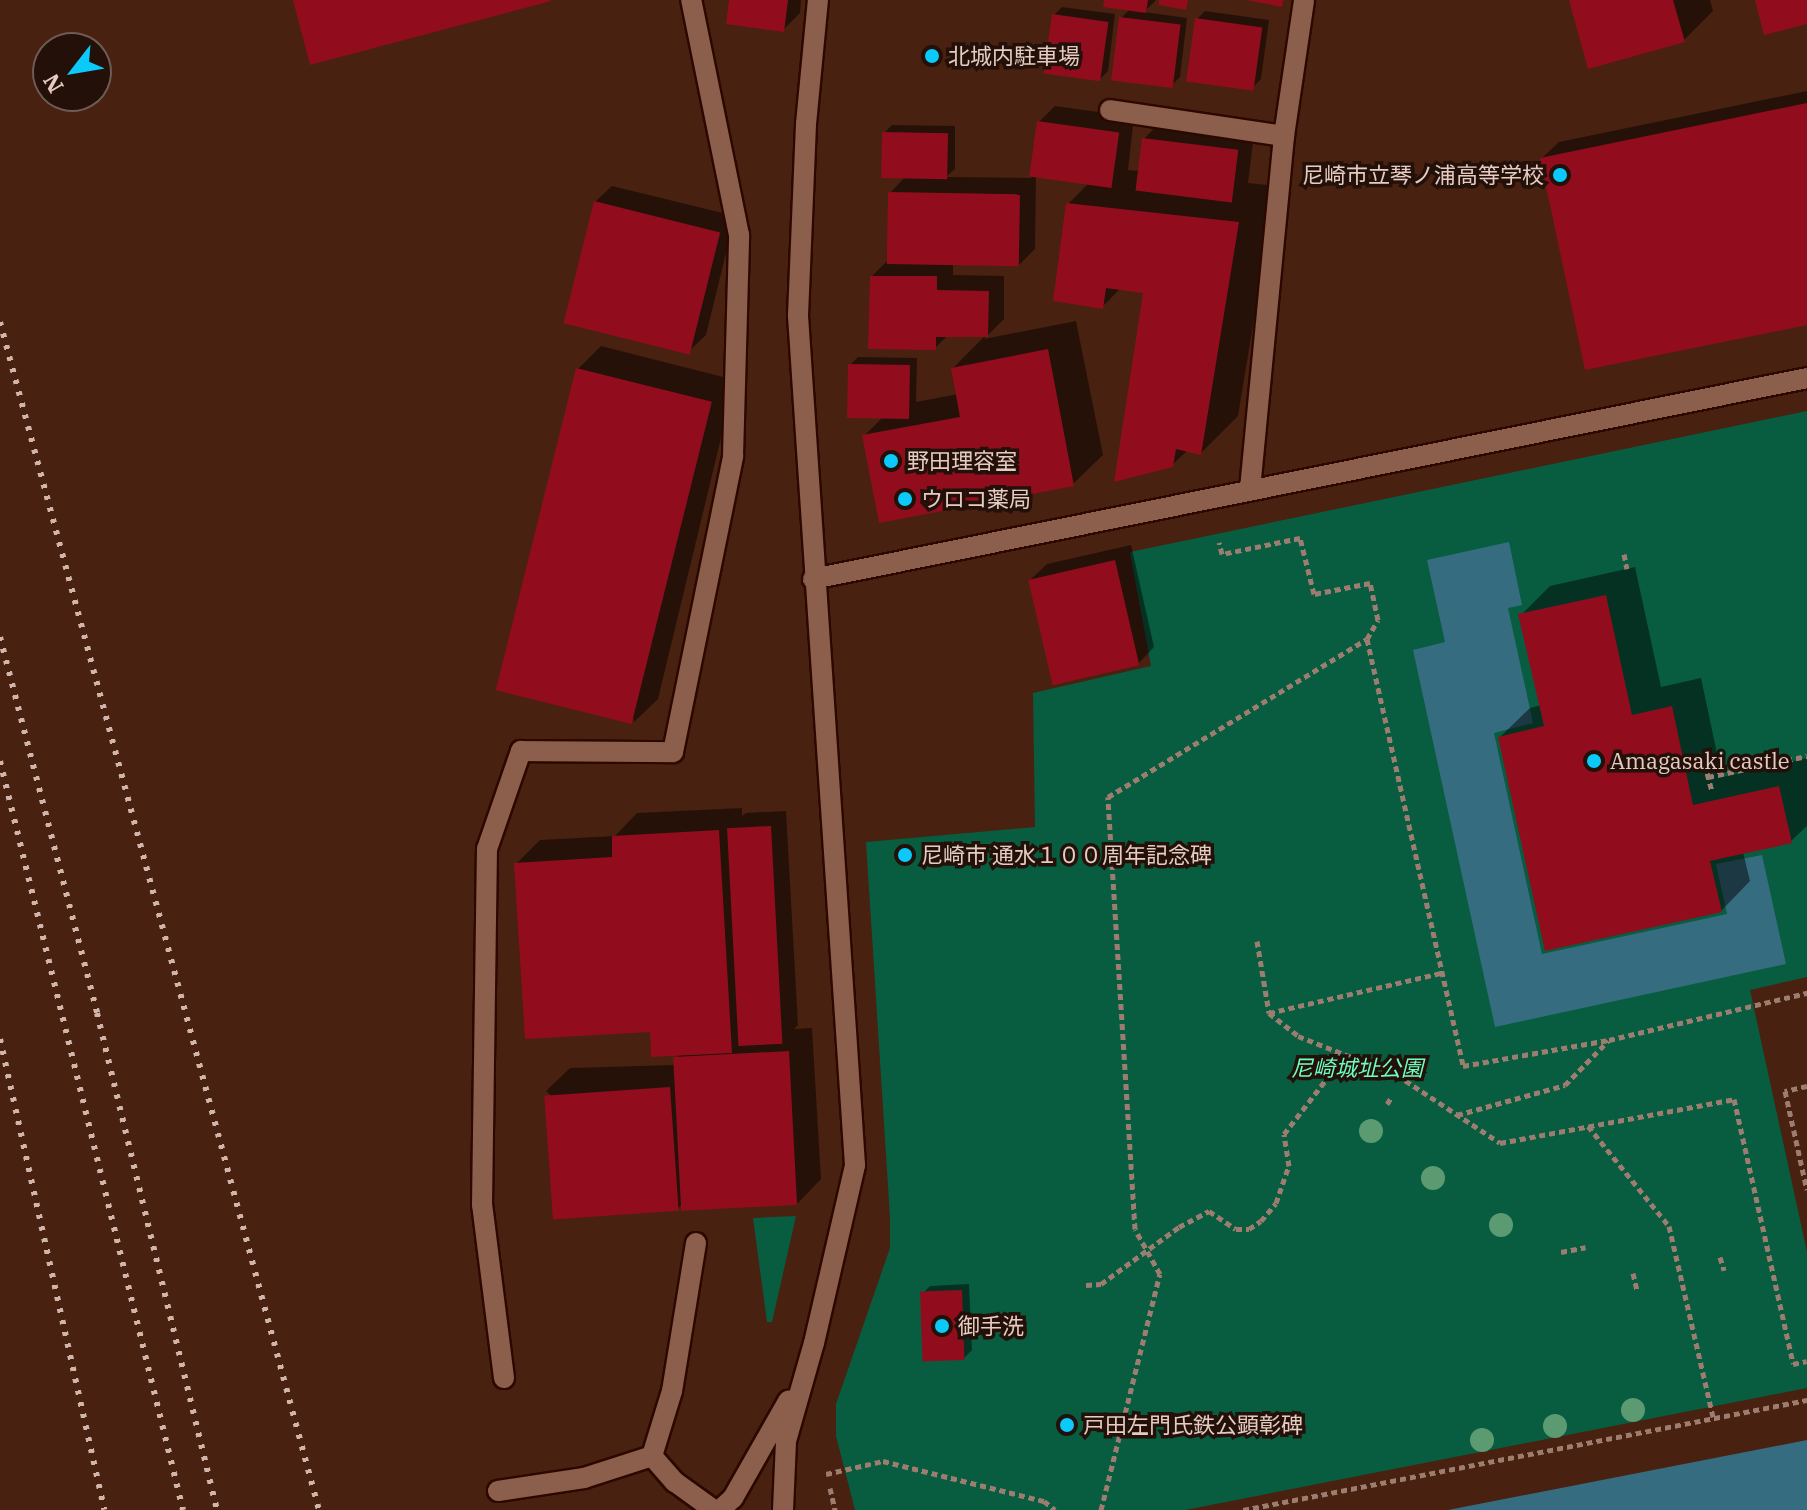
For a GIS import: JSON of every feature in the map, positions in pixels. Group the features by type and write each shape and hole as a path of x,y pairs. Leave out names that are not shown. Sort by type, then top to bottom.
{"street":[{"path":"504,1378 482,1205 487,849 521,751 673,752 733,456 739,235 691,0"},
{"path":"783,1510 786,1441 814,1343 855,1165 813,579 798,315 806,124 818,0"},
{"path":"1250,489 1284,136 1304,0"},
{"path":"1110,110 1284,136"},
{"path":"813,579 1807,378"},
{"path":"652,1456 672,1391 696,1243"},
{"path":"720,1510 733,1498 781,1417 814,1343"},
{"path":"498,1491 584,1478 652,1456"},
{"path":"652,1456 675,1482 714,1510"}],"path":[{"path":"1101,1510 1160,1274 1135,1229 1108,797 1367,639 1378,620 1370,583 1314,594 1300,538 1222,554 1218,540"},
{"path":"1624,554 1627,569"},
{"path":"1367,639 1463,1066 1609,1040 1807,993"},
{"path":"1702,754 1712,792"},
{"path":"1708,777 1807,756"},
{"path":"1257,941 1269,1013 1298,1036 1397,1075 1500,1143 1734,1099 1793,1364 1807,1361"},
{"path":"1269,1013 1441,973"},
{"path":"1456,1115 1565,1085 1609,1040"},
{"path":"1086,1285 1101,1284 1209,1211 1236,1229 1249,1229 1261,1221 1276,1203 1289,1166 1284,1134 1345,1055"},
{"path":"1807,1086 1785,1091 1807,1190"},
{"path":"1387,1104 1391,1098"},
{"path":"1588,1126 1669,1226 1713,1417"},
{"path":"1561,1252 1586,1247"},
{"path":"1720,1257 1724,1270"},
{"path":"1633,1273 1637,1290"},
{"path":"1243,1510 1807,1400"},
{"path":"835,1510 826,1473 883,1461 1044,1501 1055,1510"}],"green space":[{"name":"尼崎城址公園","path":"1807,411 1807,977 1750,990 1807,1252 1807,1388 1185,1510 855,1510 836,1436 836,1404 890,1248 866,842 1035,827 1033,693 1151,666 1130,552"},
{"path":"796,1216 772,1322 767,1322 753,1218"}],"water":[{"path":"1509,542 1522,605 1508,608 1533,723 1494,733 1542,954 1727,914 1716,864 1762,855 1786,964 1495,1027 1413,650 1445,642 1427,560"},
{"path":"1807,1440 1807,1510 1448,1510"}],"building":[{"path":"293,0 551,0 551,1 310,65"},
{"path":"729,0 788,0 784,32 726,24"},
{"path":"1104,0 1148,0 1146,13 1103,7"},
{"path":"1159,0 1188,0 1186,10 1159,5"},
{"path":"1246,0 1283,0 1282,7"},
{"path":"1569,0 1673,0 1685,42 1588,69"},
{"path":"1755,0 1807,0 1807,24 1764,35"},
{"path":"1052,14 1108,22 1100,81 1044,73"},
{"path":"1119,17 1181,25 1173,88 1111,81"},
{"path":"1195,18 1262,27 1253,91 1186,81"},
{"path":"1807,103 1807,325 1585,370 1540,158"},
{"path":"1037,121 1119,133 1111,188 1029,176"},
{"path":"882,132 948,133 947,179 881,178"},
{"path":"1142,138 1238,150 1232,202 1136,191"},
{"path":"888,192 1020,194 1019,266 887,264"},
{"path":"594,201 720,232 690,355 564,323"},
{"path":"1066,203 1239,222 1201,455 1176,449 1173,467 1114,482 1143,293 1106,288 1103,309 1053,301"},
{"path":"870,276 937,276 937,290 989,291 988,337 936,337 936,350 868,349"},
{"path":"1048,349 1074,486 879,523 862,435 960,417 951,368"},
{"path":"848,364 910,365 909,419 847,418"},
{"path":"576,368 712,402 632,724 496,690"},
{"path":"1115,560 1139,665 1053,685 1028,580"},
{"name":"Amagasaki castle","path":"1606,595 1632,715 1672,706 1693,805 1779,786 1792,843 1710,861 1722,912 1545,951 1498,737 1544,726 1518,614"},
{"path":"771,826 782,1044 738,1046 727,828"},
{"path":"719,830 732,1053 651,1057 650,1032 525,1039 514,863 612,857 612,836"},
{"path":"789,1051 797,1205 681,1211 673,1057"},
{"path":"670,1087 679,1211 553,1219 544,1096"},
{"name":"御手洗","path":"962,1290 964,1360 922,1361 920,1291"}],"railway":[{"path":"0,322 319,1510"},
{"path":"0,637 97,1013 217,1510"},
{"path":"0,761 183,1510"},
{"path":"0,1039 104,1510"}],"place":[{"name":"北城内駐車場","path":"932,56"},
{"name":"尼崎市立琴ノ浦高等学校","path":"1560,175"},
{"name":"野田理容室","path":"891,461"},
{"name":"ウロコ薬局","path":"905,499"},
{"name":"Amagasaki castle","path":"1594,761"},
{"name":"尼崎市 通水１００周年記念碑","path":"905,855"},
{"name":"御手洗","path":"942,1326"},
{"name":"戸田左門氏鉄公顕彰碑","path":"1067,1425"}]}
